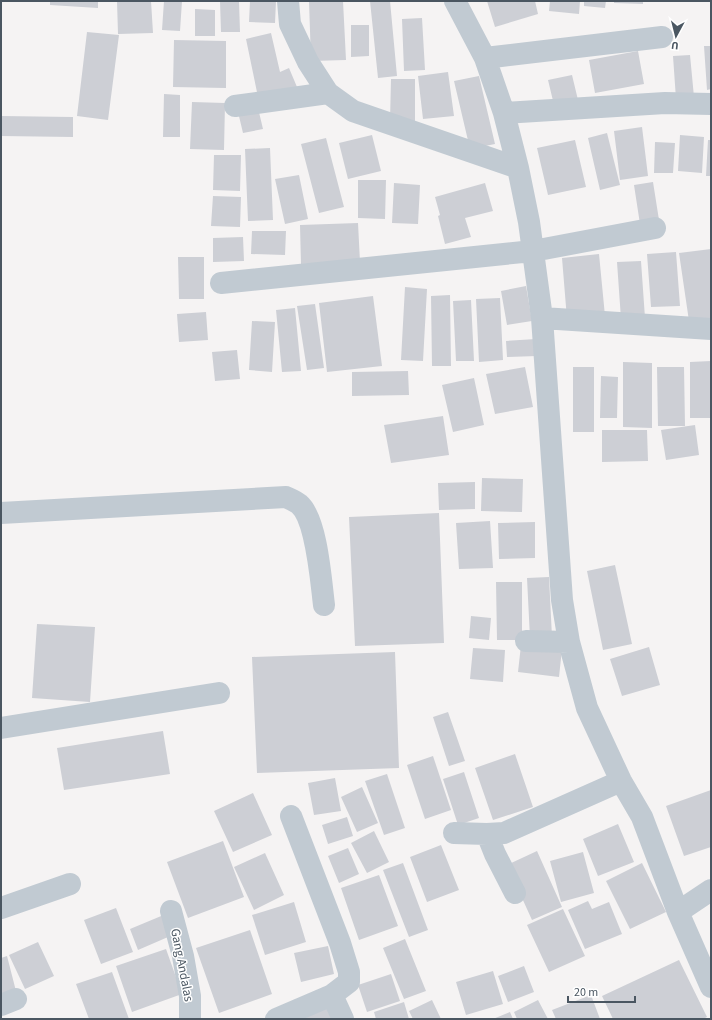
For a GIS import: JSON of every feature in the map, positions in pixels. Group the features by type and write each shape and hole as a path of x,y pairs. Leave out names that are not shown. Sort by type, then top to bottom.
{"street":[{"path":"288,1 290,24 308,62 328,93 353,111 518,168"},
{"path":"455,1 485,58 504,114 518,168 529,222 542,318 562,600 569,642 587,708 621,781 642,817 678,912 711,986"},
{"path":"485,58 662,37"},
{"path":"235,106 328,93"},
{"path":"504,114 665,103 711,104"},
{"path":"221,283 533,251 655,228"},
{"path":"542,318 711,329"},
{"path":"1,512 286,497 300,505 309,519 316,550 324,605"},
{"path":"526,641 569,642"},
{"path":"1,728 219,693"},
{"path":"454,833 504,833 621,781"},
{"path":"276,1019 332,995 350,982 349,972 340,943 291,816"},
{"path":"487,834 515,892"},
{"path":"1,908 70,884"},
{"path":"678,912 711,890"},
{"name":"Gang Andalas","path":"171,911 183,956 190,996 190,1019"},
{"path":"332,995 344,1019"}],"building":[{"path":"50,1 98,1 98,8 50,5"},
{"path":"117,1 151,1 153,33 118,34"},
{"path":"164,1 182,1 180,31 162,30"},
{"path":"220,1 239,1 240,32 221,32"},
{"path":"250,1 276,1 275,23 249,22"},
{"path":"309,1 343,1 346,60 311,61"},
{"path":"370,1 390,1 397,76 378,78"},
{"path":"487,1 535,1 538,14 495,27"},
{"path":"550,1 580,1 579,14 549,11"},
{"path":"584,1 606,1 605,8 584,6"},
{"path":"614,1 643,1 643,4 614,3"},
{"path":"195,9 215,10 215,36 195,36"},
{"path":"422,18 425,70 404,71 402,19"},
{"path":"351,25 369,25 369,56 351,57"},
{"path":"87,32 119,35 108,120 77,116"},
{"path":"271,33 280,72 289,68 297,87 258,97 246,39"},
{"path":"174,40 226,41 226,88 173,87"},
{"path":"704,46 711,46 711,89 707,90"},
{"path":"638,51 644,84 595,93 589,60"},
{"path":"690,55 694,97 676,99 673,56"},
{"path":"448,72 454,116 423,119 418,76"},
{"path":"572,75 578,100 554,105 548,80"},
{"path":"479,76 495,144 470,149 454,81"},
{"path":"391,79 415,79 415,122 390,121"},
{"path":"164,94 180,95 180,137 163,137"},
{"path":"192,102 225,103 224,150 190,149"},
{"path":"258,108 263,129 243,133 238,112"},
{"path":"1,116 73,117 73,137 1,136"},
{"path":"642,127 648,176 620,180 614,131"},
{"path":"607,133 620,185 600,190 588,138"},
{"path":"372,135 381,171 348,179 339,143"},
{"path":"680,135 704,137 702,173 678,171"},
{"path":"326,138 344,207 319,213 301,144"},
{"path":"575,140 586,187 548,195 537,148"},
{"path":"708,140 711,140 711,176 706,176"},
{"path":"655,142 675,143 673,173 654,173"},
{"path":"270,148 273,220 248,221 245,149"},
{"path":"214,155 241,155 240,191 213,190"},
{"path":"299,175 308,219 285,224 275,179"},
{"path":"358,180 386,180 385,219 358,218"},
{"path":"653,182 659,220 640,224 634,185"},
{"path":"394,183 420,185 418,224 392,223"},
{"path":"485,183 493,211 465,218 471,237 445,244 435,197"},
{"path":"213,196 241,197 240,227 211,226"},
{"path":"358,223 360,262 301,264 300,225"},
{"path":"252,231 286,231 285,255 251,254"},
{"path":"243,237 244,261 213,262 213,238"},
{"path":"711,249 711,318 689,321 679,253"},
{"path":"676,252 680,306 651,307 647,254"},
{"path":"599,254 605,316 567,319 562,258"},
{"path":"178,257 204,257 204,299 179,299"},
{"path":"641,261 645,318 621,319 617,262"},
{"path":"526,286 532,321 507,325 501,291"},
{"path":"405,287 427,289 423,361 401,360"},
{"path":"450,295 451,366 432,366 431,296"},
{"path":"373,296 382,366 327,372 319,303"},
{"path":"500,298 503,360 479,362 476,299"},
{"path":"471,300 474,361 456,361 453,301"},
{"path":"315,304 324,368 307,370 297,306"},
{"path":"295,308 301,371 282,372 276,310"},
{"path":"206,312 208,340 179,342 177,314"},
{"path":"252,321 275,322 272,372 249,370"},
{"path":"536,339 537,356 507,357 506,341"},
{"path":"237,350 240,379 215,381 212,352"},
{"path":"711,361 711,418 690,418 690,362"},
{"path":"623,362 652,363 652,428 623,427"},
{"path":"525,367 533,407 495,414 486,374"},
{"path":"573,367 594,367 594,432 573,432"},
{"path":"657,367 684,367 685,426 658,426"},
{"path":"408,371 409,395 352,396 352,372"},
{"path":"601,376 618,377 617,418 600,418"},
{"path":"474,378 484,425 453,432 442,385"},
{"path":"443,416 449,455 391,463 384,425"},
{"path":"695,425 699,455 666,460 661,430"},
{"path":"602,430 647,430 648,461 602,462"},
{"path":"482,478 523,479 522,512 481,511"},
{"path":"475,482 475,509 439,510 438,483"},
{"path":"439,513 444,643 355,646 349,517"},
{"path":"490,521 493,568 459,569 456,523"},
{"path":"535,522 535,558 499,559 498,523"},
{"path":"615,565 632,644 603,650 587,571"},
{"path":"549,577 552,637 530,638 527,578"},
{"path":"496,582 522,582 522,640 497,640"},
{"path":"471,616 491,618 489,640 469,638"},
{"path":"37,624 95,627 90,702 32,698"},
{"path":"521,645 562,649 559,677 518,672"},
{"path":"649,647 660,685 622,696 610,659"},
{"path":"473,648 505,650 503,682 470,679"},
{"path":"395,652 399,768 257,773 252,657"},
{"path":"448,712 465,761 449,766 433,717"},
{"path":"163,731 170,774 64,790 57,748"},
{"path":"515,754 533,807 493,820 475,768"},
{"path":"433,756 451,810 425,819 407,765"},
{"path":"464,772 479,818 458,825 443,779"},
{"path":"387,774 405,828 384,835 365,781"},
{"path":"335,778 341,811 314,815 308,783"},
{"path":"362,787 378,823 357,832 341,797"},
{"path":"711,790 711,847 684,856 666,806"},
{"path":"253,793 272,835 233,852 214,811"},
{"path":"347,817 353,836 328,844 322,825"},
{"path":"618,824 634,862 598,876 583,839"},
{"path":"374,831 389,862 367,873 351,843"},
{"path":"223,841 244,897 188,918 167,862"},
{"path":"441,845 459,890 427,902 410,857"},
{"path":"348,848 359,874 339,883 328,856"},
{"path":"537,851 562,907 532,920 507,865"},
{"path":"583,852 594,893 561,902 550,861"},
{"path":"265,853 284,895 254,910 234,867"},
{"path":"403,863 428,930 409,937 383,870"},
{"path":"642,863 666,912 630,929 606,881"},
{"path":"379,875 398,926 359,940 341,888"},
{"path":"588,901 592,909 609,902 622,934 585,949 568,910"},
{"path":"294,902 306,942 265,955 252,915"},
{"path":"116,908 133,952 101,964 84,920"},
{"path":"563,909 585,956 549,972 527,925"},
{"path":"166,914 175,934 138,950 130,929"},
{"path":"250,930 272,994 219,1013 196,948"},
{"path":"405,939 426,991 404,999 383,948"},
{"path":"38,942 54,976 25,989 9,955"},
{"path":"328,946 334,974 301,982 294,953"},
{"path":"166,949 182,994 132,1012 116,966"},
{"path":"7,956 17,995 1,999 1,958"},
{"path":"679,960 707,1017 703,1019 613,1019 602,996"},
{"path":"524,966 534,992 508,1002 498,976"},
{"path":"493,971 503,1004 466,1015 456,982"},
{"path":"112,972 129,1019 89,1019 76,984"},
{"path":"391,974 400,1001 367,1012 358,985"},
{"path":"591,995 600,1019 556,1019 552,1010"},
{"path":"432,1000 441,1019 413,1019 409,1011"},
{"path":"538,1000 548,1019 517,1019 514,1012"},
{"path":"332,1002 338,1019 304,1019"},
{"path":"404,1002 409,1019 376,1019 374,1012"},
{"path":"510,1012 513,1019 493,1019"}]}
